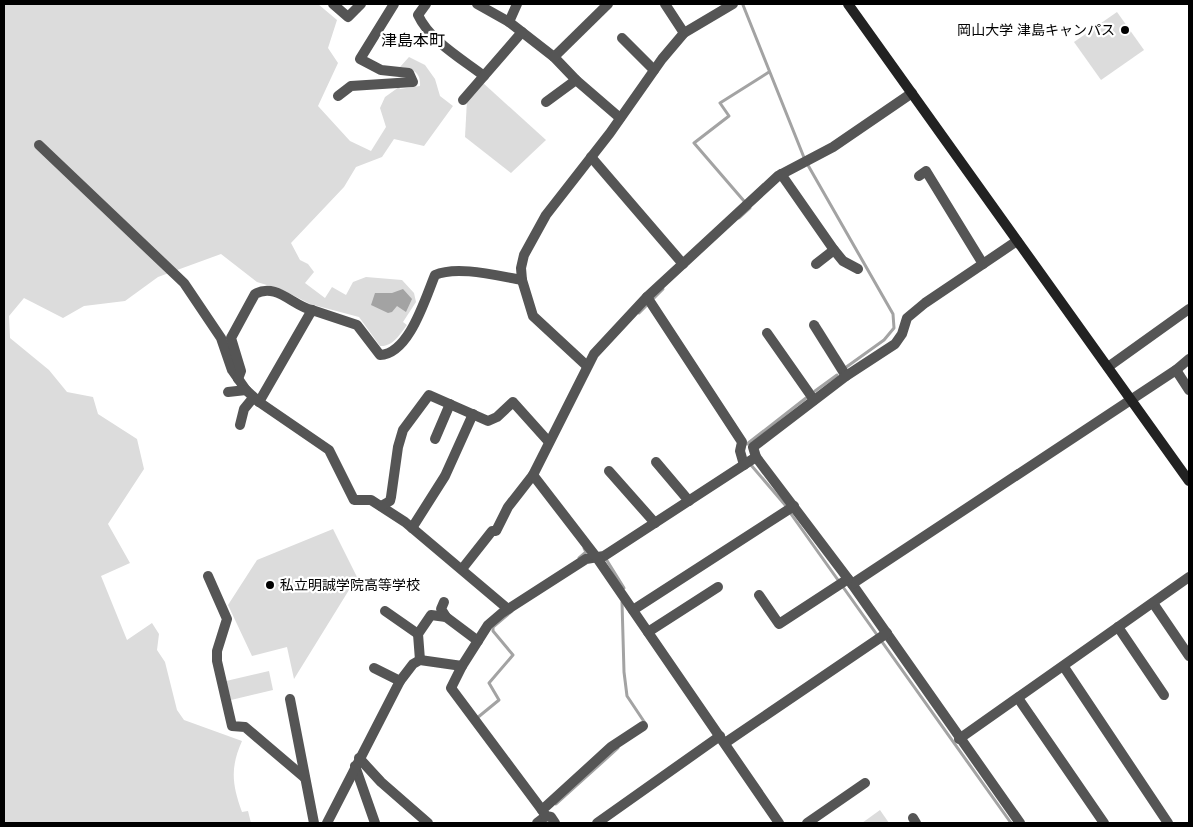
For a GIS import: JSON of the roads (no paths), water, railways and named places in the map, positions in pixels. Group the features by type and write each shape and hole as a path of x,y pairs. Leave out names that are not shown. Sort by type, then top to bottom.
{"street":[{"path":"333,4 348,17 361,4"},
{"path":"338,96 351,86 413,82 409,73 381,70 370,66 360,59 394,4"},
{"path":"426,4 418,16 421,22 442,44 484,76"},
{"path":"477,4 509,22 554,57 576,80 620,118"},
{"path":"509,22 517,4"},
{"path":"554,57 608,4"},
{"path":"666,4 684,33"},
{"path":"587,366 533,316 522,280 521,268 524,255 546,215 654,70 684,33 719,7 733,4"},
{"path":"848,4 1189,481"},
{"path":"463,100 522,32"},
{"path":"622,38 654,70"},
{"path":"546,102 576,80"},
{"path":"462,569 492,531 496,531 508,507 533,475 548,441 594,354 647,297 780,174 833,148 912,93"},
{"path":"39,145 184,283 221,338 232,370 246,390 256,400 332,453 354,500 371,500 382,506 412,528 508,609"},
{"path":"591,157 683,264"},
{"path":"919,176 926,171 947,213 983,264"},
{"path":"780,174 843,261 858,269"},
{"path":"1018,240 925,303 907,318 902,334 895,344 846,376 753,447 756,457 794,506 882,637 1020,823"},
{"path":"816,264 834,250"},
{"path":"238,379 241,371 231,338 255,294 261,290 274,290 312,310 357,325 380,355 387,355 398,349 408,335 436,276 444,271 522,280"},
{"path":"647,297 742,442 740,451 744,465"},
{"path":"1108,366 1189,308"},
{"path":"240,425 244,409 256,400 312,310"},
{"path":"814,325 846,376"},
{"path":"767,332 814,400"},
{"path":"759,595 779,624 1131,400 1189,359"},
{"path":"1176,370 1189,389"},
{"path":"228,392 246,390"},
{"path":"382,506 390,501 398,447 403,430 429,395 491,421 513,402 548,441"},
{"path":"435,439 450,404"},
{"path":"412,528 445,476 473,414"},
{"path":"556,823 544,813 451,688 462,666 488,626 508,609 586,559 604,556 756,457"},
{"path":"656,462 689,501"},
{"path":"609,471 655,523"},
{"path":"533,475 597,558 780,823"},
{"path":"633,610 794,506"},
{"path":"208,576 227,619 217,651 216,661 232,726 245,727 305,778"},
{"path":"959,739 1064,667 1189,577"},
{"path":"648,632 718,587"},
{"path":"444,602 442,609 446,617 478,641"},
{"path":"1153,602 1189,656"},
{"path":"385,612 418,634"},
{"path":"420,660 418,634 431,615 446,617"},
{"path":"1118,627 1164,695"},
{"path":"598,823 882,637"},
{"path":"327,823 400,681 413,664 420,660 462,666"},
{"path":"1064,667 1168,823"},
{"path":"374,668 400,681"},
{"path":"1018,698 1104,823"},
{"path":"290,699 314,823"},
{"path":"537,823 544,813 611,747 643,726"},
{"path":"357,762 375,823"},
{"path":"357,762 428,823"},
{"path":"807,823 865,783"}],"waterway":[{"path":"743,5 805,160 893,314 894,328 884,340 845,368"},
{"path":"744,201 694,143 729,116 720,103 769,72"},
{"path":"739,218 749,207"},
{"path":"654,298 663,289"},
{"path":"639,313 647,305"},
{"path":"815,391 837,375"},
{"path":"747,444 806,398"},
{"path":"751,465 786,506"},
{"path":"791,514 1011,823"},
{"path":"579,558 586,552 584,548"},
{"path":"606,559 624,588"},
{"path":"622,602 624,672 627,696 645,723"},
{"path":"477,718 499,700 489,683 513,655 493,631 493,627 512,611"},
{"path":"556,804 618,748"}],"place":[{"name":"岡山大学 津島キャンパス","path":"1125,30"},
{"name":"私立明誠学院高等学校","path":"270,585"}],"district":[{"name":"津島本町","path":"413,40"}]}
